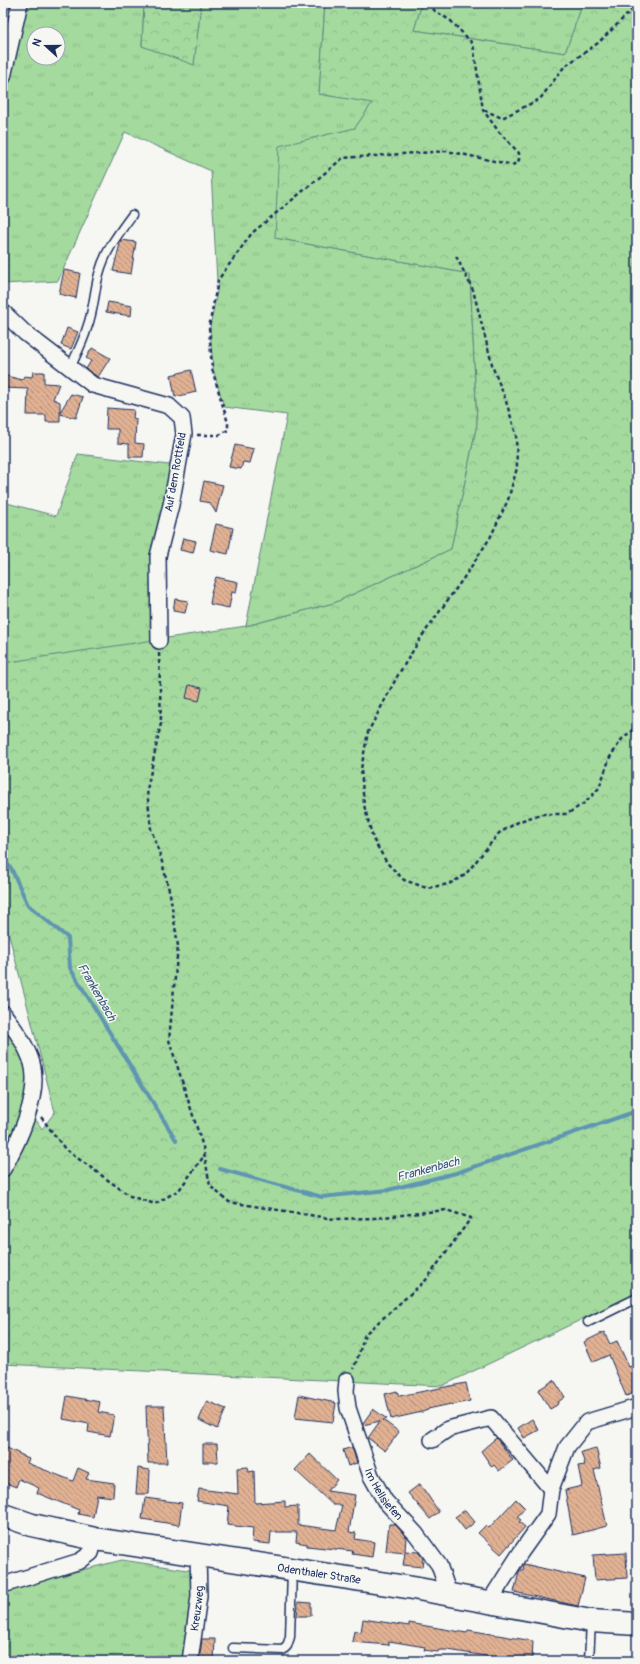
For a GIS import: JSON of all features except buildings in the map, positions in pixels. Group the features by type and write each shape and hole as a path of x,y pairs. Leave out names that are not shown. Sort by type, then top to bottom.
{"main road":[{"name":"Odenthaler Straße","path":"3,1515 32,1526 95,1539 449,1594 591,1621 637,1624"}],"street":[{"path":"3,77 20,3"},
{"name":"Auf dem Rottfeld","path":"3,312 25,333 93,385 169,406 182,418 184,434 171,505 158,556 159,641"},
{"path":"3,1013 23,1041 33,1064 34,1086 28,1113 11,1156 3,1169"},
{"name":"Im Hellsiefen","path":"347,1380 346,1391 348,1408 371,1476 385,1501 416,1534 439,1566 449,1594"},
{"path":"489,1602 521,1552 548,1514 551,1489 567,1447 587,1422 637,1407"},
{"path":"432,1440 448,1429 491,1418 551,1489"},
{"path":"3,1585 80,1561 91,1553 95,1539"},
{"name":"Kreuzweg","path":"190,1661 199,1596 198,1555"}],"lane":[{"path":"70,368 87,328 94,305 98,275 103,259 113,240 132,215"},
{"path":"588,1322 637,1298"},
{"path":"233,1648 283,1650 287,1646 290,1637 292,1569"},
{"path":"590,1661 591,1621"}],"path":[{"path":"184,434 220,435 228,430 228,423 212,369 209,327 218,280 252,233 343,158 447,151 513,165 519,160 519,153 499,132 483,110 474,44 451,21 435,11 428,3"},
{"path":"483,110 502,118 540,99 564,67 598,43 637,5"},
{"path":"456,256 474,290 494,368 516,434 517,468 508,500 490,538 461,582 422,636 398,675 368,732 362,769 364,805 373,839 387,863 404,880 427,888 449,884 465,875 499,832 520,821 541,814 567,814 586,802 599,788 610,757 622,739 637,726"},
{"path":"159,641 161,724 147,790 152,829 170,894 178,946 169,1040 204,1155 210,1186 229,1202 334,1219 375,1218 446,1210 471,1218 426,1280 365,1334 357,1360 347,1380"},
{"path":"31,1098 42,1118 65,1149 130,1196 155,1204 179,1190 204,1155"}],"green space":[{"path":"3,3 19,3 3,73"},
{"path":"23,3 144,3 142,46 194,64 201,3 325,3 319,94 373,102 355,128 330,135 275,238 470,274 477,424 451,549 334,603 246,626 287,415 224,407 213,369 210,327 219,281 217,281 211,171 125,132 58,281 3,284 3,270 6,258 3,240 3,86"},
{"path":"144,3 201,3 194,65 142,46"},
{"path":"325,3 422,3 414,30 565,53 583,3 637,3 637,1293 442,1386 3,1364 3,1178 12,1168 33,1115 42,1129 55,1112 3,912 3,663 246,626 334,603 451,549 477,424 470,274 275,238 279,146 355,128 372,103 319,94"},
{"path":"422,3 583,3 565,53 414,30"},
{"path":"78,454 177,466 158,556 159,641 3,663 3,502 56,516"},
{"path":"3,1013 34,1086 3,1169"},
{"path":"122,1560 194,1571 188,1661 3,1661 3,1590"}],"waterway":[{"name":"Frankenbach","path":"3,860 11,868 28,905 68,938 70,968 176,1140"},
{"name":"Frankenbach","path":"220,1169 322,1197 388,1190 456,1173 637,1111"}]}
